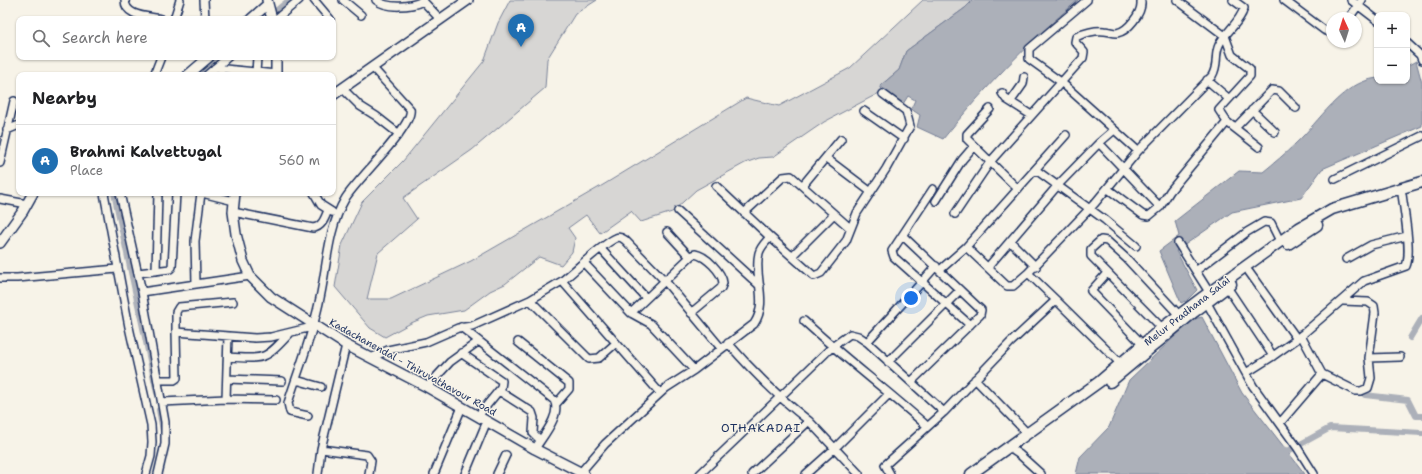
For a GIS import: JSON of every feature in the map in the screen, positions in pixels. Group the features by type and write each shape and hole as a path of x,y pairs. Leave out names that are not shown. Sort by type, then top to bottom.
{"main road":[{"path":"336,93 440,18 468,0"},
{"path":"256,16 269,8"},
{"path":"192,72 206,60"},
{"path":"276,60 276,72"},
{"name":"Melur Pradhana Salai","path":"981,474 1014,451 1124,367 1210,292 1304,225 1332,209 1422,182"},
{"name":"Melur Pradhana Salai","path":"971,474 1124,367 1143,345 1162,328 1188,312 1207,303 1304,234 1333,216 1346,210 1422,188"},
{"path":"0,243 31,196"},
{"name":"Kadachanendal - Thiruvathavour Road","path":"235,197 234,212 236,234 243,261 250,276 271,297 313,326 346,345 428,387 535,449 582,473"}],"street":[{"path":"125,0 126,8 130,12 148,16"},
{"path":"175,16 180,0"},
{"path":"204,0 205,16"},
{"path":"280,16 299,0"},
{"path":"314,0 327,16"},
{"path":"343,0 361,15"},
{"path":"376,0 387,5 412,5 423,0 440,18"},
{"path":"1087,0 1029,49 1028,52 1030,59 1060,82 1138,151"},
{"path":"1177,0 1225,36 1232,55 1249,66 1251,73 1219,110 1228,122 1259,147"},
{"path":"966,247 1007,286 1010,287 1016,284 1036,267 1108,189 1138,151 1216,70 1219,46 1241,16 1244,8 1233,0"},
{"path":"1284,0 1326,31"},
{"path":"1351,0 1360,3 1374,17"},
{"path":"955,214 990,162 1083,58 1084,52 1075,42 1076,37 1098,31 1118,32 1137,16 1140,11 1141,2"},
{"path":"1353,12 1360,3"},
{"path":"1410,46 1420,55 1422,60"},
{"path":"155,72 160,60"},
{"path":"210,72 224,60"},
{"path":"254,72 256,60"},
{"path":"308,416 290,412 288,410 288,403 313,326 337,215 353,187 399,134 409,120 410,109 372,67"},
{"path":"215,68 241,72"},
{"path":"1011,101 1023,84 1024,77"},
{"path":"1207,80 1228,98"},
{"path":"342,88 360,106 376,116 399,134"},
{"path":"1235,128 1270,91 1279,91 1296,108"},
{"path":"1002,93 1031,115"},
{"path":"716,186 744,214 811,274 818,275 841,247 857,213 910,126 909,117 906,111 883,94"},
{"path":"0,163 14,101"},
{"path":"990,109 967,134 967,139 1018,189"},
{"path":"1252,110 1275,132"},
{"path":"864,111 904,138"},
{"path":"1108,189 1143,215 1149,216 1160,207 1170,191 1228,122"},
{"path":"7,130 16,126"},
{"path":"988,267 1058,185 1113,130"},
{"path":"867,342 922,282 966,247 1066,135"},
{"path":"1335,179 1422,136"},
{"path":"803,185 841,139"},
{"path":"1099,143 1160,207"},
{"path":"936,201 974,146"},
{"path":"826,158 871,192"},
{"path":"1036,170 1090,209 1136,246"},
{"path":"744,214 783,177 791,176 850,228"},
{"path":"933,189 903,236 893,248 893,254 970,325"},
{"path":"1246,372 1274,356 1299,337 1343,301 1364,281 1406,266 1408,262 1407,236 1402,194"},
{"path":"105,196 117,269 150,425 152,442 151,456 146,474"},
{"path":"121,196 142,292 165,422 165,444 158,474"},
{"path":"156,271 158,196"},
{"path":"138,273 170,269 172,265 176,196"},
{"path":"196,284 195,241 202,196"},
{"path":"316,196 321,205 337,215"},
{"path":"0,199 27,204"},
{"path":"234,212 313,228 322,224 328,210"},
{"path":"678,212 760,286"},
{"path":"792,256 834,214"},
{"path":"1197,270 1247,232 1264,222 1271,223 1280,241"},
{"path":"666,232 690,257"},
{"path":"903,236 981,310 980,315 911,382"},
{"path":"1346,259 1371,246 1407,236"},
{"path":"582,473 605,444 660,393 694,370 754,324 758,317 761,301 759,253 770,237"},
{"path":"371,358 388,350 426,342 462,327 472,326 530,300 562,281 616,238 622,238 665,281 721,348"},
{"path":"1162,328 1091,256 1091,250 1104,239 1188,312"},
{"path":"1010,241 1036,267"},
{"path":"1178,243 1210,292"},
{"path":"601,249 646,298"},
{"path":"631,313 695,254 703,256 718,272 723,283 721,288 691,313"},
{"path":"584,263 631,313 651,324 694,370"},
{"path":"0,278 117,269"},
{"path":"1249,272 1299,337 1322,374 1356,391 1361,391 1370,384 1369,358 1374,320 1374,306 1368,302 1343,301"},
{"path":"1028,273 1124,367"},
{"path":"1107,273 1091,291 1143,345"},
{"path":"142,292 250,276"},
{"path":"562,281 660,393"},
{"path":"1228,287 1274,356"},
{"path":"888,362 960,290"},
{"path":"530,300 589,359 599,358 616,343"},
{"path":"890,474 884,466 944,412 1010,343 1056,300"},
{"path":"158,380 174,380 177,378 176,312 179,307 233,302"},
{"path":"1207,303 1246,372 1314,474"},
{"path":"804,321 832,347 927,426"},
{"path":"176,332 255,338 290,333 313,326"},
{"path":"462,327 554,400 556,404 556,413 535,449"},
{"path":"228,357 263,358 269,355 290,333"},
{"path":"701,474 832,347 850,334 858,336 867,342 944,412"},
{"path":"226,399 228,336"},
{"path":"428,387 450,362 479,341"},
{"path":"518,342 569,384 569,389 556,404"},
{"path":"728,343 757,377 809,421 859,474"},
{"path":"318,474 321,449 346,345"},
{"path":"462,353 500,378 502,385 478,416"},
{"path":"1369,358 1400,357"},
{"path":"1280,423 1322,374"},
{"path":"227,379 282,381"},
{"path":"975,379 1028,434"},
{"path":"296,380 321,387"},
{"path":"499,390 532,412 534,418 533,433 540,440"},
{"path":"806,474 834,449 889,394"},
{"path":"162,402 226,399 276,400"},
{"path":"434,474 462,407"},
{"path":"465,474 487,421"},
{"path":"752,474 809,421"},
{"path":"321,449 367,455 371,461 369,474"},
{"path":"1014,451 1041,474"},
{"path":"497,474 506,454"}],"shaded area":[{"path":"510,0 597,0 575,14 547,59 545,88 472,150 403,198 417,219 378,253 367,299 391,299 471,261 603,185 746,98 779,106 850,68 923,0 973,0 965,8 906,51 899,70 880,86 883,91 824,122 773,157 759,158 745,163 696,190 672,212 641,222 631,211 600,233 586,215 568,228 575,238 572,252 561,265 539,257 505,284 490,291 464,310 428,316 385,337 370,328 335,287 342,245 362,202 403,161 484,61 498,23"},
{"path":"973,0 1078,0 1007,66 943,139 917,127 920,115 911,109 915,100 908,96 903,104 880,86 899,70 906,51 965,8"},
{"path":"1416,61 1422,83 1422,126 1322,169 1301,198 1232,212 1176,251 1197,290 1187,300 1194,319 1202,317 1242,393 1305,474 1076,474 1080,457 1109,427 1129,380 1192,320 1185,301 1181,303 1159,251 1179,236 1175,221 1239,171 1263,172 1295,144 1332,104 1353,87 1364,81 1374,79 1374,84 1410,84 1410,64"}],"waterway":[{"path":"270,16 289,0"},
{"path":"202,72 216,60"},
{"path":"115,196 157,393"},
{"path":"1410,338 1422,318"},
{"path":"1365,395 1408,400 1416,416 1422,416"},
{"path":"159,410 163,431"},
{"path":"1280,448 1288,451 1330,428 1422,433"}],"place":[{"name":"Brahmi Kalvettugal","path":"521,47"}],"district":[{"name":"OTHAKADAI","path":"761,428"}]}
